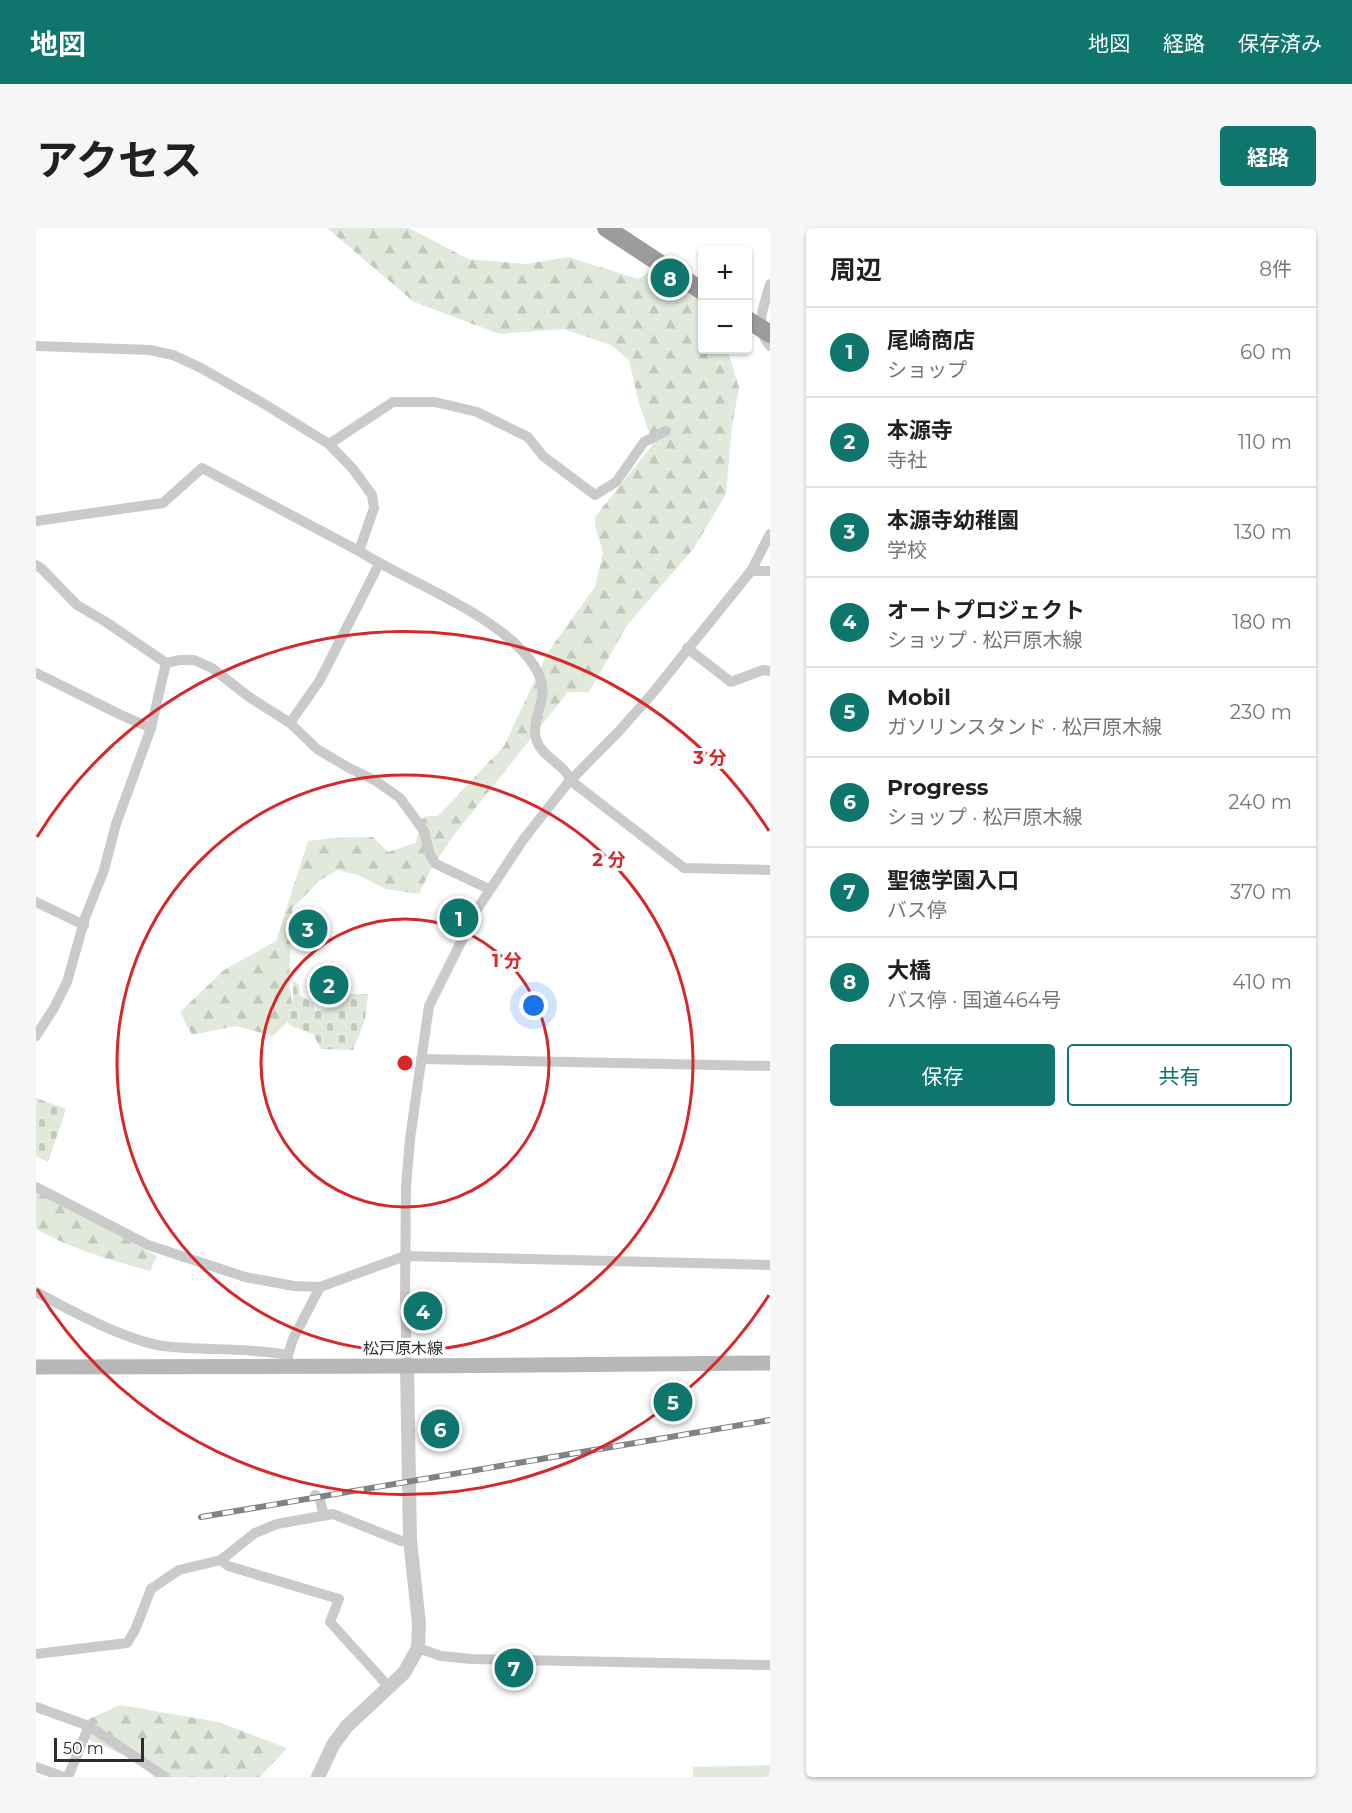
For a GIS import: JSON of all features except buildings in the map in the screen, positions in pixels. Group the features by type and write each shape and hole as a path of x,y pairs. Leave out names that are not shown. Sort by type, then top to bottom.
{"highway":[{"path":"606,228 698,288"}],"main road":[{"name":"松戸原木線","path":"36,1367 288,1361 407,1366 770,1363"}],"street":[{"path":"770,285 759,327 770,346"},
{"path":"36,346 153,350 173,355 261,402 329,444 353,469 372,495 374,508 359,551"},
{"path":"329,444 393,402 435,402 477,412 528,437 543,456 595,495 616,482 644,442 666,431"},
{"path":"36,521 163,503 202,468 471,611 512,641 527,655 540,677 544,692 535,731 541,749 566,771 570,780 684,868 770,870"},
{"path":"318,1777 333,1744 347,1726 404,1673 418,1648 419,1623 410,1540 406,1187 410,1139 429,1006 489,889 523,840 570,780 651,695 751,570 770,534"},
{"path":"290,723 320,680 379,564"},
{"path":"36,565 42,568 77,605 166,663 195,660 212,668 249,697 290,723 317,749 349,768 376,780 400,798 424,831 430,855 436,864 489,889"},
{"path":"751,570 770,570"},
{"path":"687,648 731,682 763,670 770,671"},
{"path":"36,1036 67,982 104,870 116,824 150,728 166,663"},
{"path":"36,673 150,728"},
{"path":"36,902 84,925"},
{"path":"422,1059 770,1066"},
{"path":"36,1187 148,1245 245,1277 294,1286 320,1287 405,1256 770,1264"},
{"path":"36,1292 138,1340 163,1346 270,1352 288,1361 293,1339 320,1287"},
{"path":"315,1495 320,1500 324,1516"},
{"path":"36,1654 127,1643 135,1630 151,1589 179,1570 221,1560 255,1533 277,1524 333,1514 401,1540 410,1540"},
{"path":"221,1560 228,1566 339,1599 330,1622 389,1687"},
{"path":"418,1648 441,1656 471,1659 770,1665"},
{"path":"36,1707 89,1726 165,1777"},
{"path":"36,1767 69,1777 89,1726"}],"green space":[{"path":"327,228 409,228 468,259 526,264 568,257 638,279 655,269 698,297 698,354 729,354 739,388 732,427 726,494 694,548 628,624 589,692 568,692 453,836 430,871 419,894 386,889 358,875 337,870 319,881 292,909 289,984 294,1015 273,1036 236,1026 192,1035 180,1012 224,970 276,941 308,841 373,837 388,852 416,843 421,820 426,816 438,816 504,746 548,652 595,587 603,553 595,526 595,517 653,444 638,400 629,360 611,345 564,329 499,334 414,302"},
{"path":"293,981 299,984 300,995 313,1003 315,1011 339,1007 340,994 368,994 365,1020 353,1050 321,1049 313,1034 289,1025 284,1009 293,1003"},
{"path":"36,1098 66,1109 48,1162 36,1156"},
{"path":"36,1191 157,1256 150,1271 77,1248 36,1229"},
{"path":"120,1705 218,1722 287,1748 260,1777 153,1777 151,1767 91,1741 78,1724"},
{"path":"770,1765 770,1777 693,1777 693,1767"}],"railway":[{"path":"201,1517 770,1420"}],"place":[{"name":"大橋","path":"670,278"},
{"name":"尾崎商店","path":"459,918"},
{"name":"本源寺幼稚園","path":"308,929"},
{"name":"本源寺","path":"329,985"},
{"name":"オートプロジェクト","path":"423,1311"},
{"name":"Mobil","path":"673,1402"},
{"name":"Progress","path":"440,1429"},
{"name":"聖徳学園入口","path":"514,1668"}]}
